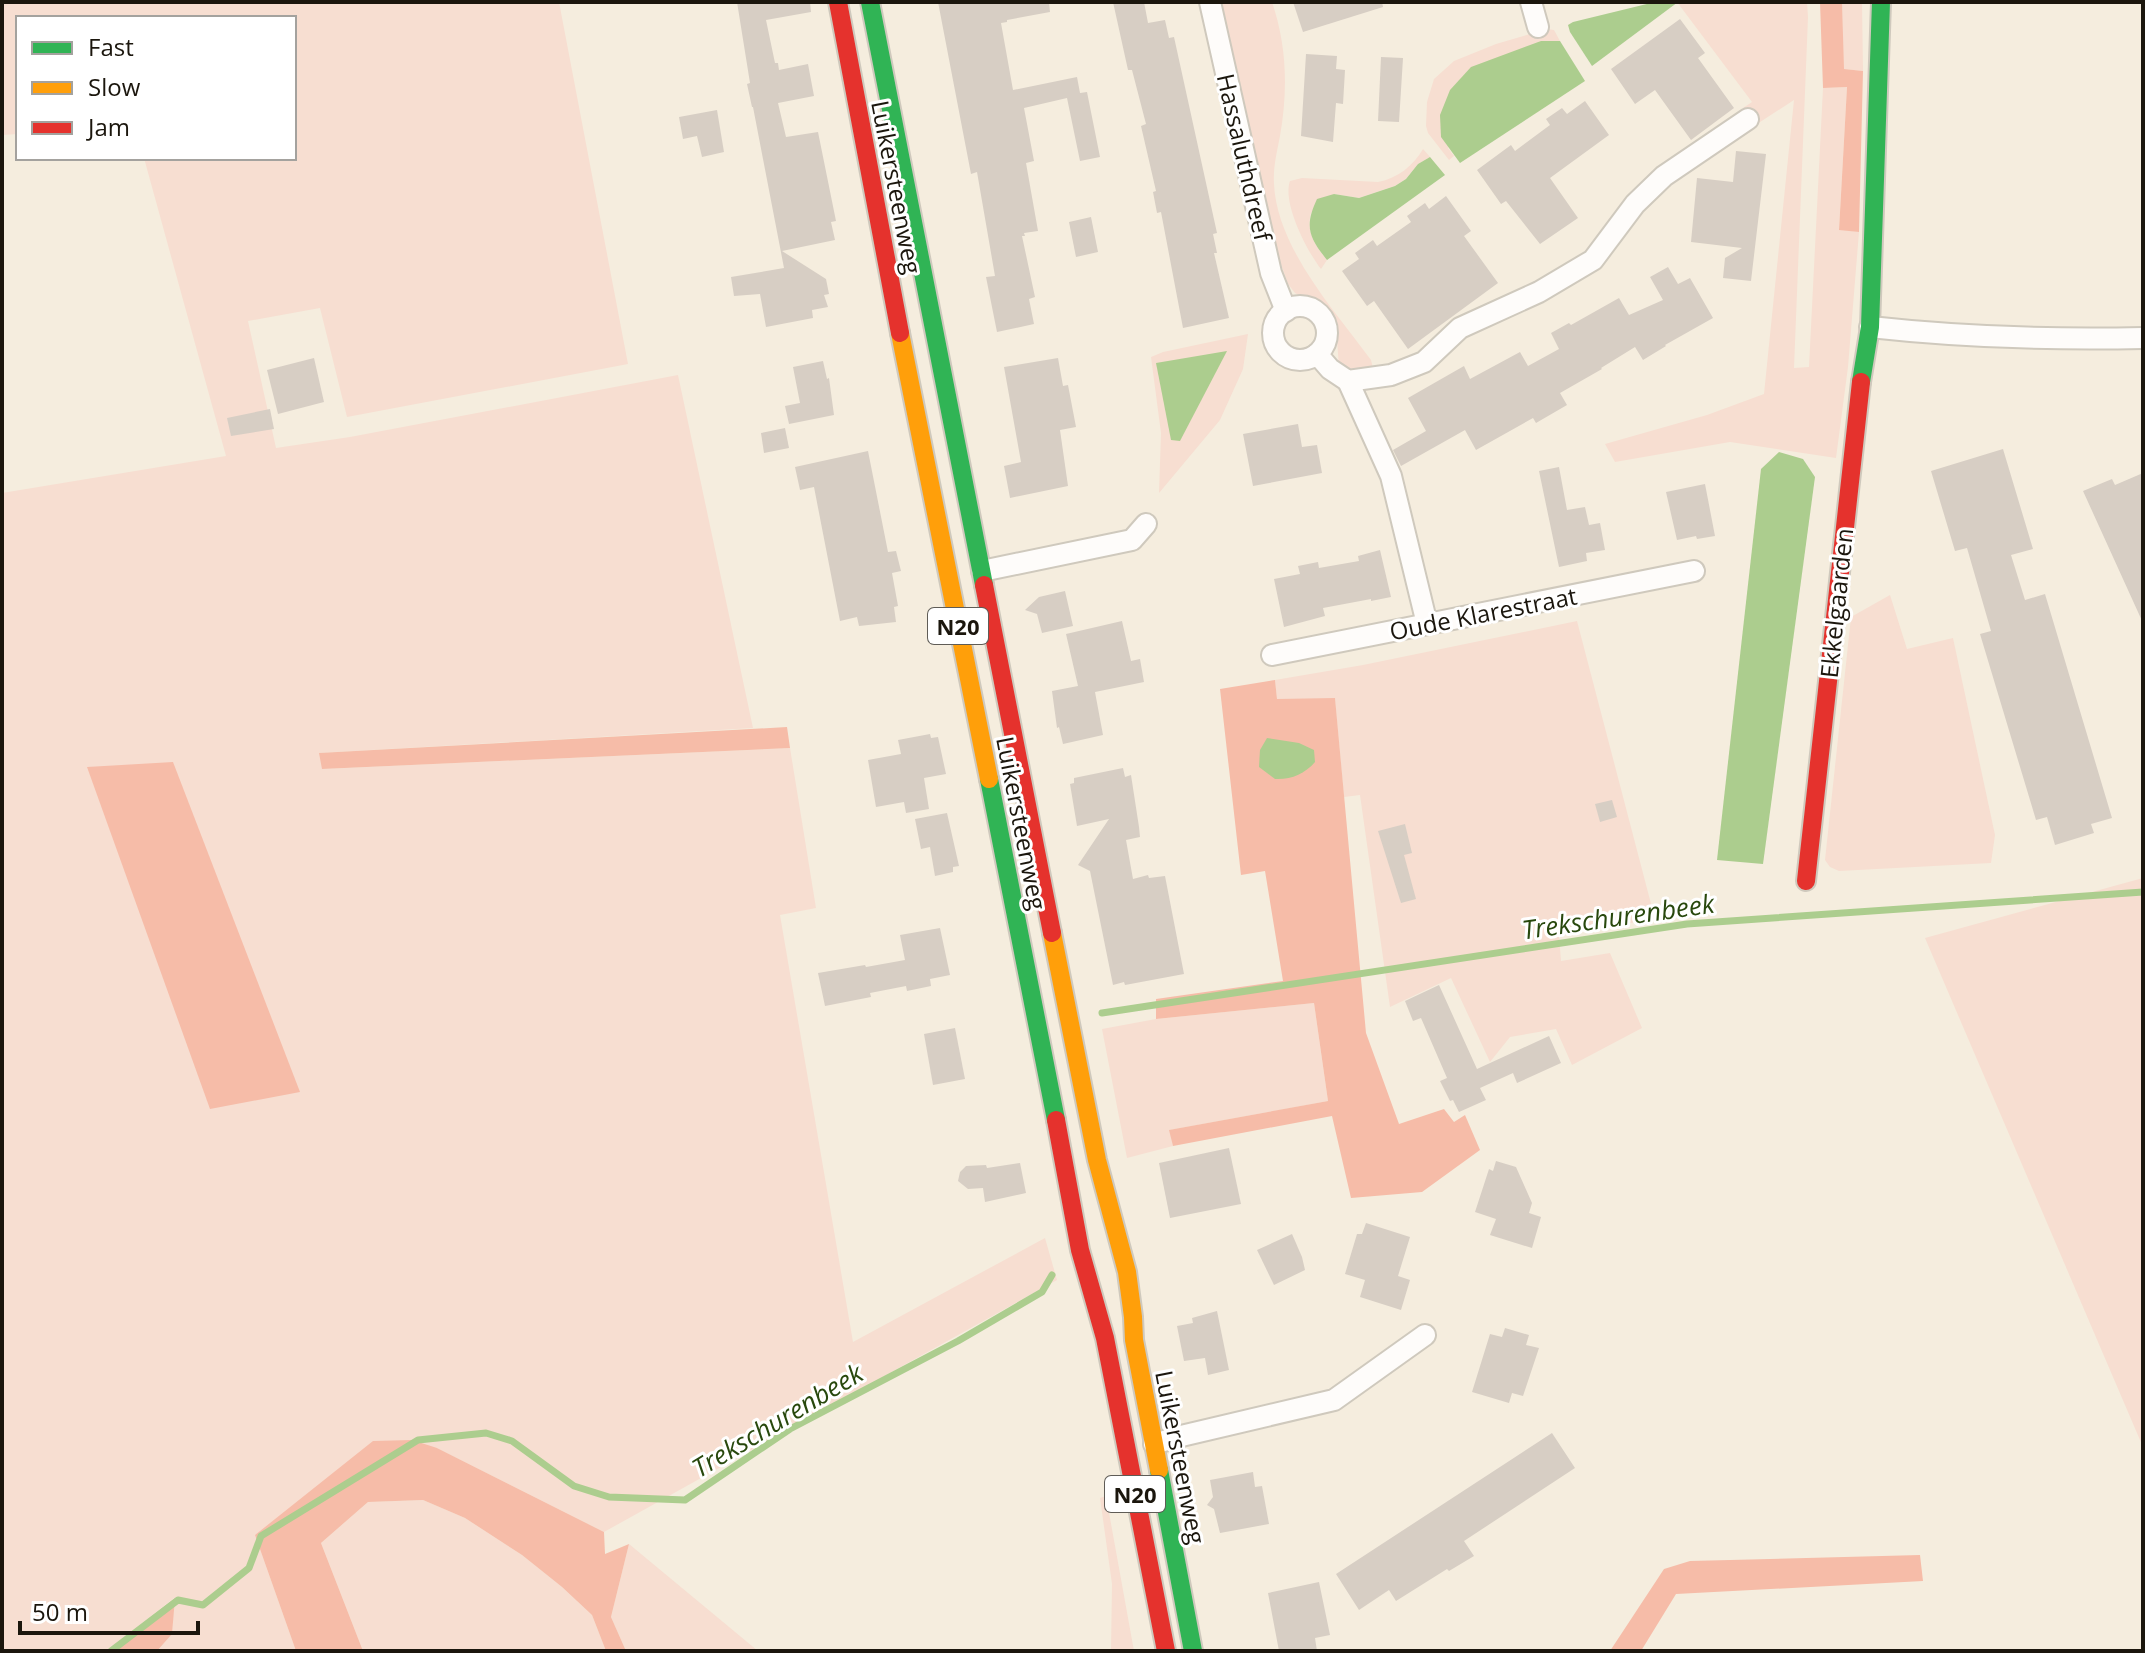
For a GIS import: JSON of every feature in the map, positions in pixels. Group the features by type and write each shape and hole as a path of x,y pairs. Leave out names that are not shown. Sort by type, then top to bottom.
{"main road":[{"name":"Luikersteenweg","path":"838,2 1080,1250 1105,1338 1166,1651"},
{"name":"Luikersteenweg","path":"870,2 1097,1160 1135,1316 1134,1340 1193,1651"},
{"name":"Ekkelgaarden","path":"1806,881 1858,405 1870,327 1881,2"}],"street":[{"name":"Hassaluthdreef","path":"1210,2 1271,273 1286,311"},
{"path":"1531,2 1538,27"},
{"path":"1348,381 1391,375 1424,362 1460,328 1539,292 1593,260 1635,204 1664,176 1748,119"},
{"path":"1303,307 1319,314 1327,330 1327,339 1311,358 1296,360 1277,348 1273,331 1286,311 1303,307"},
{"path":"1870,327 1935,334 2082,340 2143,338"},
{"path":"1317,354 1330,369 1348,381 1391,476 1427,624"},
{"path":"982,571 1132,540 1146,524"},
{"name":"Oude Klarestraat","path":"1272,655 1694,571"},
{"path":"1154,1444 1334,1400 1425,1335"}],"shaded area":[{"path":"2,2 559,2 628,364 347,417 320,308 248,321 276,448 678,375 753,728 320,753 323,769 790,748 816,908 780,915 853,1342 1045,1238 1057,1280 604,1532 437,1448 255,1535 296,1651 157,1651 172,1634 174,1598 107,1651 2,1651 2,493 226,456 145,160 296,160 296,16 16,16 16,134 2,135"},
{"path":"1220,2 1272,2 1281,35 1285,68 1283,119 1274,172 1278,208 1285,232 1310,278 1371,360 1373,368 1347,372 1339,367 1333,316 1295,293 1288,284 1272,239"},
{"path":"1655,2 1678,2 1592,66 1570,32 1568,25 1573,22"},
{"path":"1677,2 1807,2 1794,368 1809,367 1823,88 1847,87 1839,229 1859,232 1848,367 1836,458 1730,442 1615,462 1605,444 1707,415 1764,394 1794,100 1757,124 1743,108 1752,102"},
{"path":"1820,2 1842,2 1844,69 1863,71 1859,232 1839,230 1847,87 1823,88"},
{"path":"1842,2 1862,2 1863,71 1843,69"},
{"path":"1547,29 1554,30 1560,41 1541,41 1448,148 1454,156 1449,160 1426,126 1427,102 1434,79 1454,61 1496,44"},
{"path":"1541,41 1560,41 1585,81 1460,163 1441,137 1440,115 1450,90 1471,67"},
{"path":"1423,149 1430,157 1395,186 1359,198 1334,194 1311,213 1313,238 1327,260 1321,269 1309,251 1293,214 1288,190 1290,181 1302,178 1378,182 1404,170"},
{"path":"1430,157 1445,175 1327,260 1310,231 1317,199 1334,194 1359,198 1395,186"},
{"path":"1248,334 1243,369 1220,420 1159,493 1161,433 1151,357"},
{"path":"1227,351 1180,441 1171,440 1156,363"},
{"path":"1779,452 1803,459 1815,477 1763,864 1717,860 1761,469"},
{"path":"1890,595 1907,649 1953,638 1995,835 1991,863 1839,871 1830,867 1825,860 1851,617"},
{"path":"1577,621 1655,919 1559,935 1561,961 1610,953 1642,1028 1572,1065 1556,1029 1510,1037 1490,1062 1451,978 1390,1007 1360,795 1344,797 1335,699 1277,699 1275,680"},
{"path":"1275,680 1277,699 1335,698 1366,1033 1399,1124 1444,1109 1454,1122 1465,1115 1480,1150 1422,1192 1351,1198 1332,1116 1173,1146 1169,1130 1328,1101 1314,1003 1156,1019 1156,999 1283,981 1265,871 1241,875 1220,689"},
{"path":"787,727 790,748 322,769 319,753"},
{"path":"1267,738 1299,743 1314,750 1315,762 1297,775 1275,779 1259,767 1260,750"},
{"path":"173,762 300,1092 210,1109 87,767"},
{"path":"2143,878 2143,1447 1925,938"},
{"path":"1314,1003 1328,1101 1170,1130 1173,1146 1127,1158 1102,1029 1156,1019"},
{"path":"412,1440 437,1448 604,1532 605,1554 629,1544 611,1617 626,1651 606,1651 592,1615 522,1555 465,1518 423,1500 368,1502 321,1543 363,1651 296,1651 255,1535 373,1441"},
{"path":"1106,1496 1134,1651 1111,1651 1112,1584 1100,1498"},
{"path":"423,1500 465,1518 522,1555 562,1587 592,1615 606,1651 363,1651 321,1543 368,1502"},
{"path":"629,1544 758,1651 626,1651 611,1617"},
{"path":"1920,1555 1923,1581 1676,1594 1641,1651 1610,1651 1664,1569 1690,1561"},
{"path":"175,1598 172,1634 157,1651 107,1651"}],"building":[{"path":"737,2 810,2 811,12 766,20 779,70 808,64 814,96 778,103 786,137 818,132 836,221 831,222 835,240 782,251 826,279 829,294 824,295 828,307 812,310 813,318 766,327 760,294 734,296 731,277 784,268 747,84 750,83"},
{"path":"938,2 1049,2 1050,12 1001,23 1013,90 1077,77 1080,93 1087,92 1100,157 1080,161 1067,98 1024,108 1034,161 1026,163 1038,231 1022,236 1035,297 1029,299 1034,324 997,332 986,277 995,276 977,172 971,174"},
{"path":"1113,2 1144,2 1148,23 1165,20 1169,38 1174,37 1217,233 1213,234 1217,253 1214,253 1229,318 1183,328 1141,126 1146,124 1132,70 1128,70"},
{"path":"1293,2 1382,2 1383,7 1303,32"},
{"path":"1680,19 1705,53 1698,58 1734,108 1691,140 1655,90 1635,104 1611,69"},
{"path":"1306,54 1337,56 1336,69 1345,70 1343,104 1336,103 1333,142 1301,136"},
{"path":"1381,57 1403,58 1399,122 1378,121"},
{"path":"1585,101 1609,135 1550,178 1578,218 1540,244 1506,201 1501,204 1477,170 1511,145 1515,151 1550,125 1546,119 1562,108 1567,114"},
{"path":"717,110 724,152 702,157 697,136 683,139 679,117"},
{"path":"1736,151 1766,154 1751,281 1723,278 1725,258 1742,248 1691,242 1697,178 1733,182"},
{"path":"1446,196 1471,231 1464,236 1498,283 1408,349 1374,301 1367,306 1342,271 1359,259 1355,253 1373,240 1377,246 1411,222 1407,216 1425,203 1429,209"},
{"path":"1091,217 1098,252 1076,257 1069,222"},
{"path":"1668,267 1678,284 1690,278 1713,318 1643,360 1635,347 1560,393 1567,405 1536,423 1533,418 1476,450 1465,430 1401,466 1393,450 1426,431 1408,398 1464,366 1470,379 1520,352 1528,366 1559,349 1551,333 1619,298 1629,315 1663,300 1650,277"},
{"path":"314,358 324,402 278,414 267,370"},
{"path":"1058,358 1063,386 1068,385 1076,427 1060,430 1068,486 1010,498 1004,466 1021,462 1004,367"},
{"path":"823,361 829,378 834,415 789,424 785,406 800,403 793,367"},
{"path":"270,409 274,429 231,436 227,418"},
{"path":"1298,424 1302,447 1317,445 1322,473 1253,486 1243,434"},
{"path":"785,428 789,448 764,453 761,433"},
{"path":"2003,449 2033,549 2011,555 2025,600 2045,594 2112,818 2091,824 2094,833 2055,845 2047,817 2036,820 1980,634 1991,631 1967,548 1955,551 1931,471"},
{"path":"868,451 888,552 896,551 901,571 892,573 898,606 894,607 896,622 859,626 857,617 840,621 814,487 800,490 795,467"},
{"path":"1559,467 1567,510 1585,507 1589,525 1600,523 1605,550 1586,553 1587,561 1559,567 1539,471"},
{"path":"2143,473 2143,623 2083,491 2112,479 2115,485"},
{"path":"1705,484 1715,536 1677,540 1666,492"},
{"path":"1380,550 1391,597 1323,608 1325,616 1284,627 1274,579 1300,574 1298,566 1318,562 1319,568 1359,561 1358,556"},
{"path":"1065,591 1073,626 1042,633 1037,614 1025,610 1039,597"},
{"path":"1122,621 1131,661 1140,659 1144,682 1095,692 1103,735 1063,744 1057,728 1052,691 1078,686 1066,634"},
{"path":"930,734 931,738 938,737 946,774 924,778 929,809 906,813 904,802 876,807 868,760 901,754 898,740"},
{"path":"1123,768 1125,777 1131,775 1140,837 1126,840 1133,879 1148,875 1149,878 1165,876 1184,974 1113,985 1090,871 1078,865 1109,819 1077,826 1070,784 1074,783 1074,778"},
{"path":"1612,800 1617,817 1600,822 1595,804"},
{"path":"947,813 959,866 953,867 953,872 935,876 930,847 921,849 915,819"},
{"path":"1405,824 1412,853 1404,855 1416,899 1401,903 1378,831"},
{"path":"940,928 950,975 930,979 931,986 907,991 906,986 825,1006 818,973 905,960 900,935"},
{"path":"1439,985 1477,1069 1549,1036 1561,1063 1517,1083 1513,1073 1480,1088 1486,1100 1459,1112 1440,1081 1447,1078 1421,1018 1413,1021 1405,1001"},
{"path":"955,1028 965,1079 933,1085 924,1034"},
{"path":"1229,1148 1241,1204 1170,1218 1159,1163"},
{"path":"1496,1161 1516,1167 1532,1203 1529,1213 1541,1217 1532,1248 1490,1235 1496,1219 1475,1212 1489,1169 1493,1171"},
{"path":"1020,1163 1026,1193 985,1202 983,1188 968,1189 958,1181 960,1172 966,1166 986,1165 987,1168"},
{"path":"1366,1223 1410,1237 1398,1276 1410,1280 1401,1310 1360,1297 1365,1280 1345,1274 1357,1234 1362,1234"},
{"path":"1292,1234 1305,1270 1274,1285 1257,1250"},
{"path":"1217,1311 1229,1370 1208,1375 1205,1358 1184,1361 1177,1326 1193,1323 1192,1318"},
{"path":"1505,1328 1529,1335 1526,1345 1539,1348 1523,1396 1512,1393 1509,1403 1472,1392 1490,1334 1502,1337"},
{"path":"1552,1433 1575,1468 1464,1541 1474,1556 1396,1601 1389,1590 1359,1610 1336,1574"},
{"path":"1253,1472 1255,1487 1262,1486 1269,1524 1220,1533 1214,1509 1207,1505 1213,1497 1210,1480"},
{"path":"1319,1582 1330,1635 1315,1638 1317,1651 1279,1651 1268,1593"}],"waterway":[{"name":"Trekschurenbeek","path":"1102,1013 1687,924 2143,892"},
{"name":"Trekschurenbeek","path":"111,1651 178,1600 203,1605 249,1568 261,1536 418,1440 486,1433 512,1441 574,1486 609,1497 685,1500 790,1429 958,1341 1042,1292 1052,1275"}],"traffic: fast":[{"path":"870,2 984,585"},
{"path":"1861,382 1870,327 1881,2"},
{"path":"989,779 1056,1120"},
{"path":"1159,1470 1193,1651"}],"traffic: slow":[{"path":"900,333 989,779"},
{"path":"1052,933 1097,1160 1127,1272 1134,1340 1159,1470"}],"traffic: jam":[{"path":"838,2 900,333"},
{"path":"1806,881 1861,382"},
{"path":"984,585 1052,933"},
{"path":"1056,1120 1080,1250 1105,1338 1166,1651"}]}
